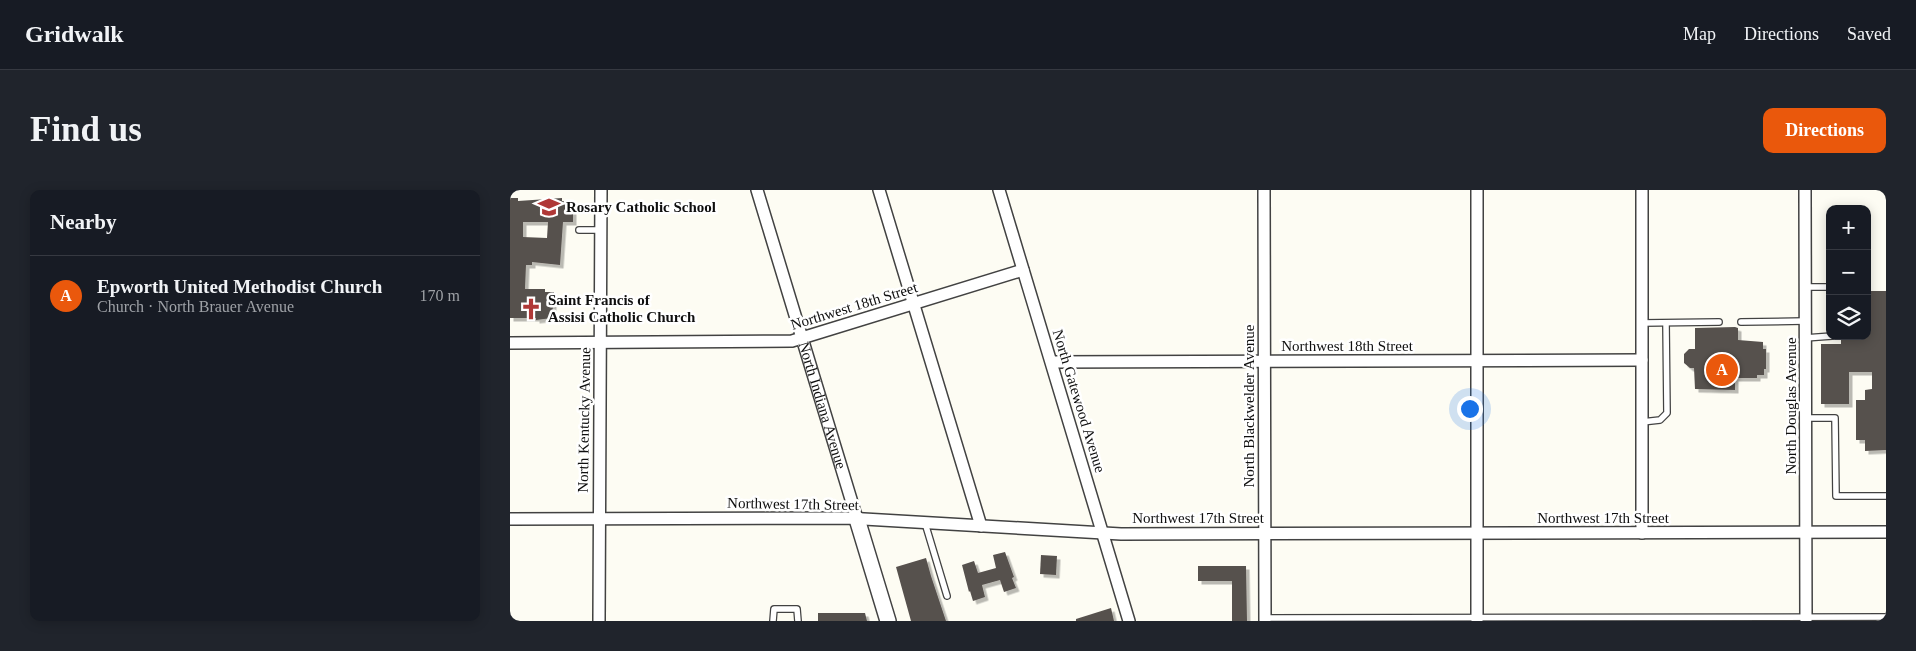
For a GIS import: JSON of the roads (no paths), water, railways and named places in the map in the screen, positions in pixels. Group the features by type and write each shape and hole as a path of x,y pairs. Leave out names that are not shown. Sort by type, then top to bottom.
{"street":[{"name":"North Kentucky Avenue","path":"599,621 601,190"},
{"name":"North Indiana Avenue","path":"756,190 888,621"},
{"path":"879,190 981,526"},
{"name":"North Gatewood Avenue","path":"999,190 1053,362 1129,621"},
{"name":"North Blackwelder Avenue","path":"1264,190 1265,619"},
{"path":"1477,190 1477,620"},
{"path":"1642,190 1642,533"},
{"name":"North Douglas Avenue","path":"1805,190 1806,619"},
{"name":"Northwest 18th Street","path":"510,342 781,342 802,338 1023,270"},
{"name":"Northwest 18th Street","path":"1053,362 1642,360"},
{"name":"Northwest 17th Street","path":"510,519 857,519 1103,532 1886,532"}],"lane":[{"path":"579,230 602,230"},
{"path":"1805,287 1826,287"},
{"path":"1741,322 1805,321"},
{"path":"1642,323 1719,322"},
{"path":"1642,422 1660,420 1667,414 1666,323"},
{"path":"1806,338 1826,336"},
{"path":"1806,418 1835,418 1836,496 1886,496"},
{"path":"925,523 948,596"},
{"path":"773,621 774,609 797,609 798,621"},
{"path":"1265,619 1806,619 1886,617"}],"place":[{"name":"Rosary Catholic School","path":"549,207"},
{"name":"Saint Francis of Assisi Catholic Church","path":"531,309"},
{"name":"Epworth United Methodist Church","path":"1722,370"}]}
